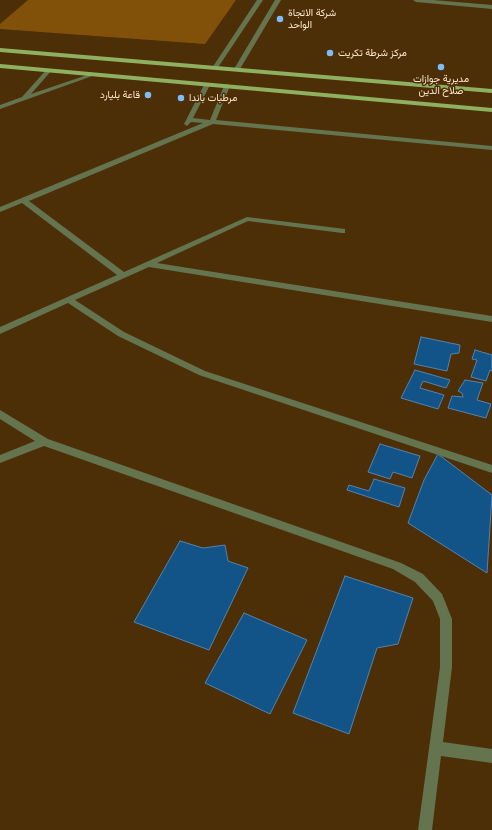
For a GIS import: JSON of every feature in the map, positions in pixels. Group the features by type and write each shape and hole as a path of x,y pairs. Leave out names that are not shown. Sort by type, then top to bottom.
{"main road":[{"path":"0,50 492,91"},
{"path":"0,66 492,110"}],"street":[{"path":"215,68 260,0"},
{"path":"237,69 278,0"},
{"path":"416,0 492,7"},
{"path":"24,99 50,70"},
{"path":"0,107 95,74"},
{"path":"182,134 207,85"},
{"path":"0,210 212,122 227,86"},
{"path":"190,120 492,148"},
{"path":"24,200 123,276"},
{"path":"0,331 247,219 342,231"},
{"path":"149,264 492,319"},
{"path":"69,300 121,334 202,373 492,469"},
{"path":"0,414 44,442 397,566 419,578 438,598 446,619 446,667 425,830"},
{"path":"0,459 44,442"},
{"path":"436,748 492,756"}],"shaded area":[{"path":"28,0 236,0 205,44 0,29 0,24"}],"building":[{"path":"421,337 460,345 459,353 451,354 447,371 414,364"},
{"path":"475,350 492,355 492,371 490,370 486,381 471,377 477,360 472,359"},
{"path":"415,370 450,380 446,388 423,381 420,388 444,395 438,409 401,398"},
{"path":"465,380 483,383 477,400 491,404 486,418 448,408 452,396 463,397 462,393 458,391"},
{"path":"380,444 420,456 412,478 393,472 390,479 368,472"},
{"path":"438,454 492,495 487,573 408,523 424,480"},
{"path":"374,479 405,488 399,507 347,490 349,485 369,491"},
{"path":"180,541 203,548 225,545 228,561 248,568 209,650 134,622"},
{"path":"345,576 413,598 398,644 377,648 349,734 293,713"},
{"path":"244,613 307,640 270,714 205,683"}],"place":[{"name":"شركة الاتجاة الواحد","path":"280,19"},
{"name":"مركز شرطة تكريت","path":"330,53"},
{"name":"مديرية جوازات صلاح الدين","path":"441,67"},
{"name":"قاعة بليارد","path":"148,95"},
{"name":"مرطبات باندا","path":"181,98"}]}
